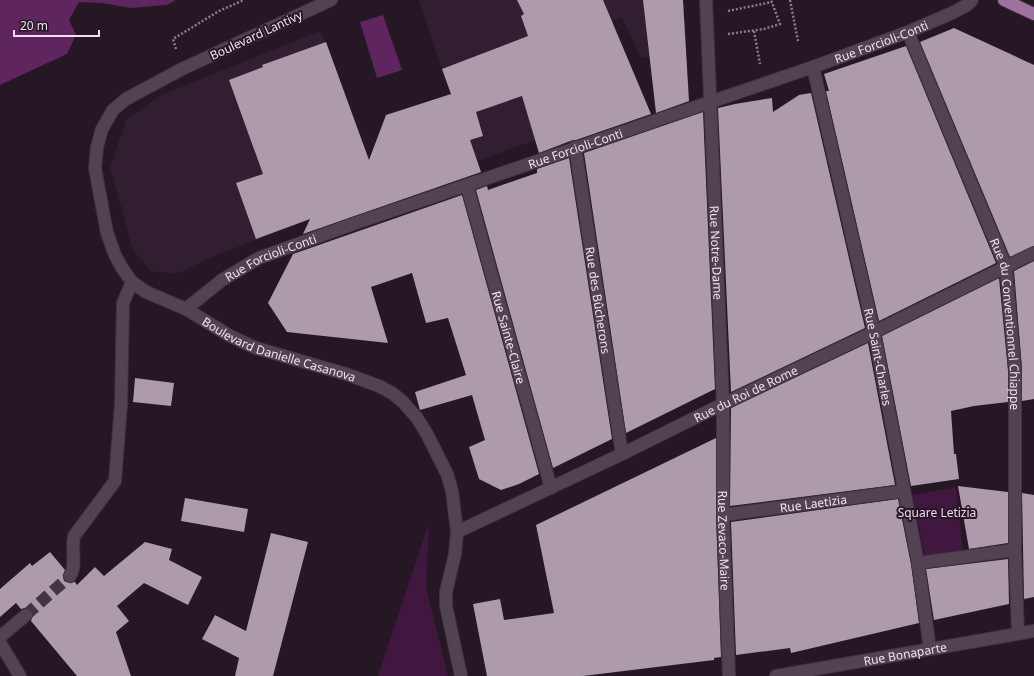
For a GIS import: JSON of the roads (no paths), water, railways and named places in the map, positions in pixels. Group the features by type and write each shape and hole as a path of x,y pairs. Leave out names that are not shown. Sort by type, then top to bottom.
{"main road":[{"path":"1004,0 1034,14"}],"street":[{"name":"Boulevard Lantivy","path":"182,69 331,0"},
{"name":"Rue Notre-Dame","path":"706,0 723,404"},
{"name":"Rue Forcioli-Conti","path":"186,309 222,280 259,258 575,147 812,67 908,32 952,13 967,5 972,0"},
{"name":"Rue du Conventionnel Chiappe","path":"908,32 1006,267 1015,370 1015,550 1018,634"},
{"name":"Rue Saint-Charles","path":"812,67 874,332 918,563 930,649"},
{"name":"Boulevard Danielle Casanova","path":"182,69 126,99 113,110 102,129 97,147 95,168 107,233 115,255 132,282 146,292 186,309 230,336 256,348 346,374 379,386 392,393 403,402 427,434 447,474 452,491 457,532 455,554 448,585 446,606 461,676"},
{"name":"Rue des Bûcherons","path":"575,147 622,454"},
{"name":"Rue Sainte-Claire","path":"467,186 550,488"},
{"name":"Rue du Roi de Rome","path":"457,532 622,454 1034,253"},
{"path":"70,576 74,567 74,536 115,481 121,404 123,303 132,282"},
{"name":"Rue Zevaco-Maire","path":"723,404 723,515 729,676"},
{"name":"Rue Laetizia","path":"723,515 904,491"},
{"path":"918,563 1015,550"},
{"path":"0,637 26,615"},
{"name":"Rue Bonaparte","path":"776,676 1034,631"},
{"path":"0,643 20,676"}],"tunnel":[{"path":"26,615 70,576"}],"park label":[{"name":"Square Letizia","path":"937,512"}]}
